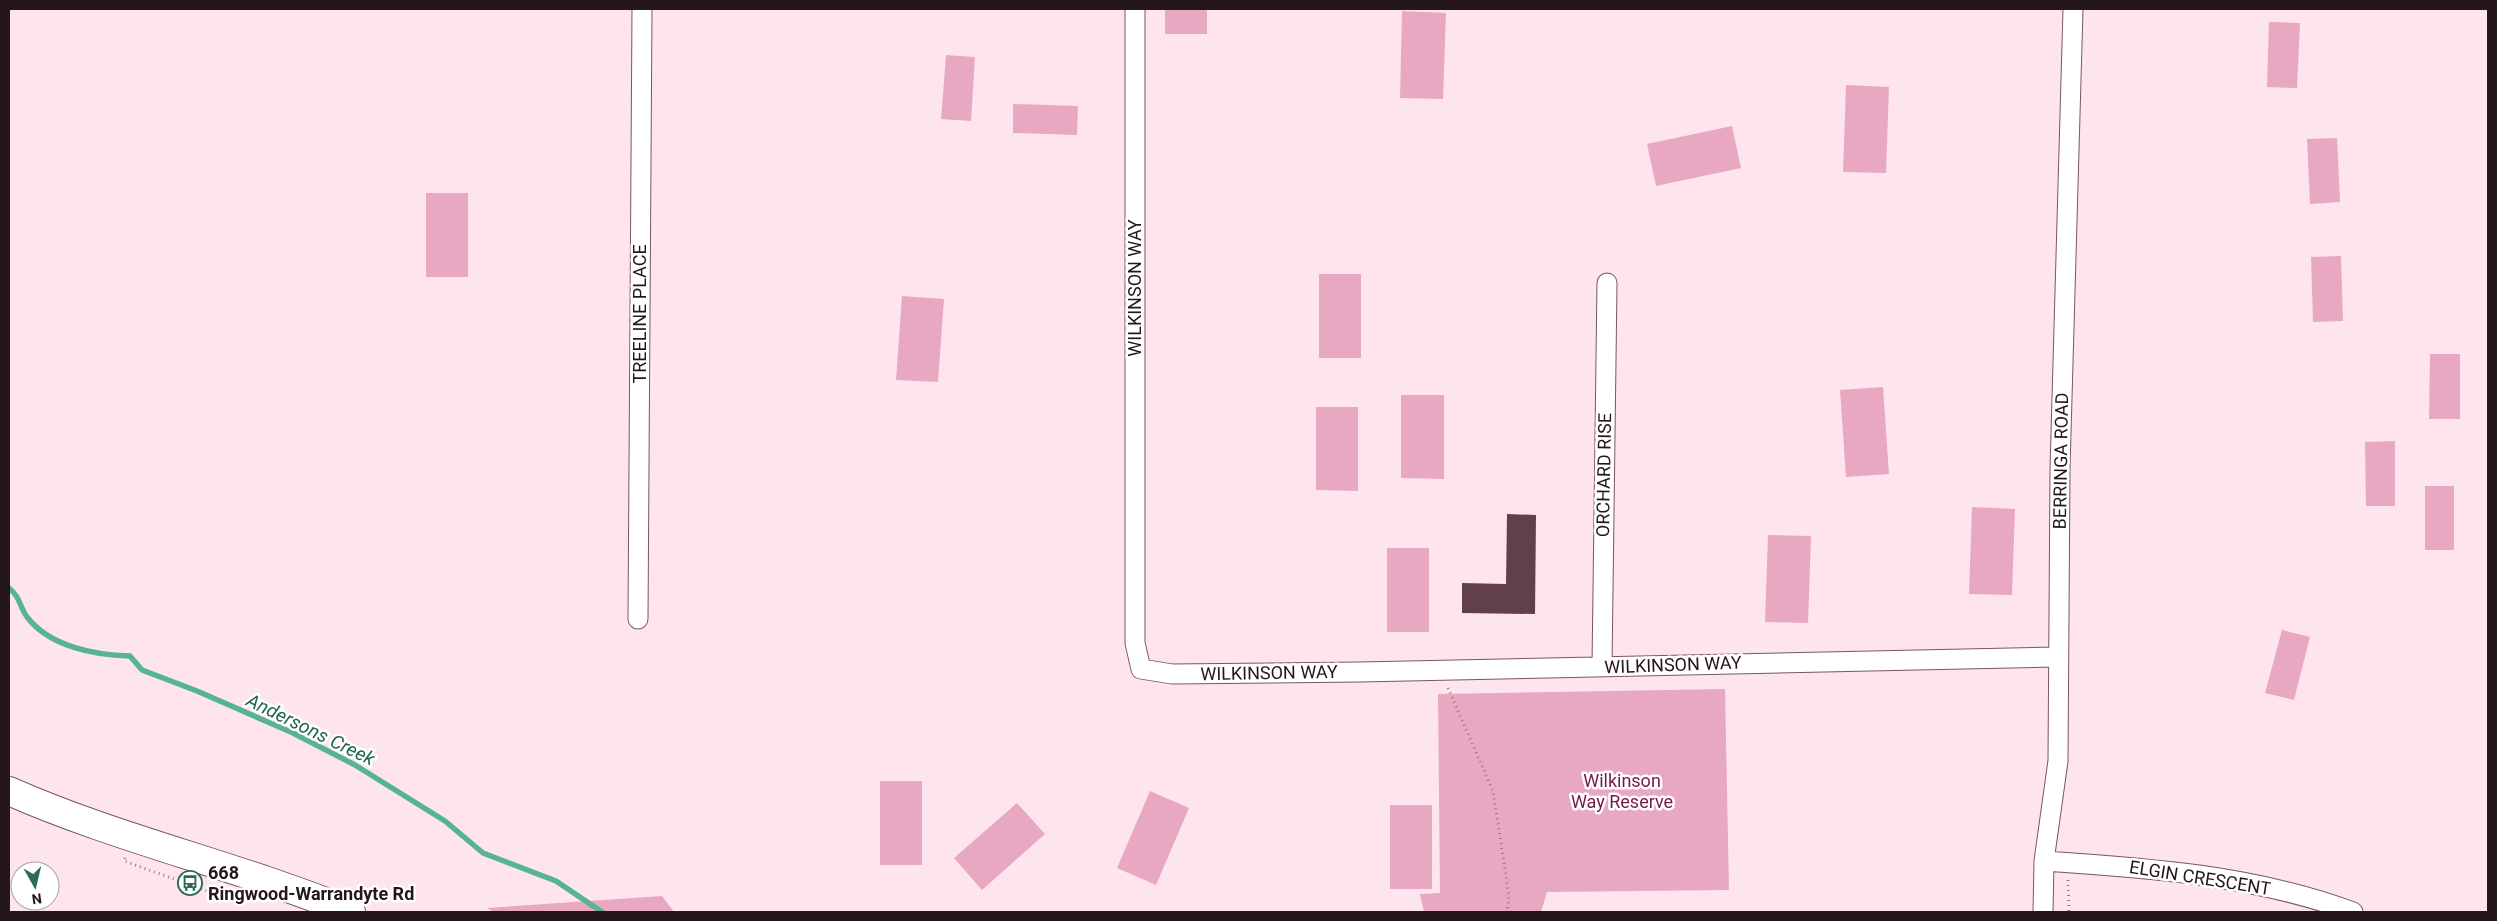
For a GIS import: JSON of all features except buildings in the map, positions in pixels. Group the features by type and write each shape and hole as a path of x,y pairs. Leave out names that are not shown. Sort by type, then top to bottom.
{"main road":[{"path":"9,791 60,814 129,838 305,893 352,912"}],"street":[{"name":"TREELINE PLACE","path":"638,619 642,9"},
{"name":"WILKINSON WAY","path":"1135,9 1135,643 1141,669 1172,674 1441,671 2058,657"},
{"name":"BERRINGA ROAD","path":"2044,912 2044,861 2058,762 2060,469 2073,9"},
{"name":"ORCHARD RISE","path":"1602,667 1607,283"},
{"name":"ELGIN CRESCENT","path":"2044,861 2194,874 2302,896 2353,912"}],"path":[{"path":"1441,671 1493,791 1509,896 1508,912"},
{"path":"2067,862 2070,912"}],"green space":[{"path":"1165,9 1207,9 1207,34 1165,34"},
{"path":"1402,11 1446,13 1443,99 1400,98"},
{"path":"2269,22 2300,23 2297,88 2267,87"},
{"path":"946,55 975,57 971,121 941,119"},
{"path":"1846,85 1889,87 1886,173 1843,172"},
{"path":"1013,104 1078,106 1077,135 1013,133"},
{"path":"1732,126 1741,168 1656,186 1647,144"},
{"path":"2337,138 2340,202 2310,204 2307,139"},
{"path":"426,193 468,193 468,277 426,277"},
{"path":"2341,256 2343,321 2313,322 2311,257"},
{"path":"1319,274 1361,274 1361,358 1319,358"},
{"path":"902,296 944,299 938,382 896,380"},
{"path":"2430,354 2460,354 2460,419 2429,419"},
{"path":"1883,387 1889,474 1846,477 1840,390"},
{"path":"1401,395 1444,395 1444,479 1401,478"},
{"path":"1316,407 1358,407 1358,491 1316,490"},
{"path":"2395,441 2395,506 2366,506 2365,442"},
{"path":"2425,486 2454,486 2454,550 2425,550"},
{"path":"1972,507 2015,509 2012,595 1969,594"},
{"path":"1768,535 1811,536 1808,623 1765,622"},
{"path":"1387,548 1429,548 1429,632 1387,632"},
{"path":"2282,630 2310,637 2294,700 2265,693"},
{"name":"Wilkinson Way Reserve","path":"1725,689 1729,890 1547,892 1541,912 1424,912 1420,894 1440,893 1438,694"},
{"path":"880,781 922,781 922,865 880,865"},
{"path":"1150,791 1189,808 1156,885 1117,868"},
{"path":"1017,803 1045,834 982,890 954,858"},
{"path":"1390,805 1432,805 1432,889 1390,889"},
{"path":"662,896 674,912 494,912 487,908"}],"waterway":[{"name":"Andersons Creek","path":"9,588 16,595 27,617 48,636 88,651 130,656 142,670 197,691 293,733 355,765 445,821 483,853 556,881 602,912"}],"place":[{"name":"668 Ringwood-Warrandyte Rd","path":"190,883"}]}
